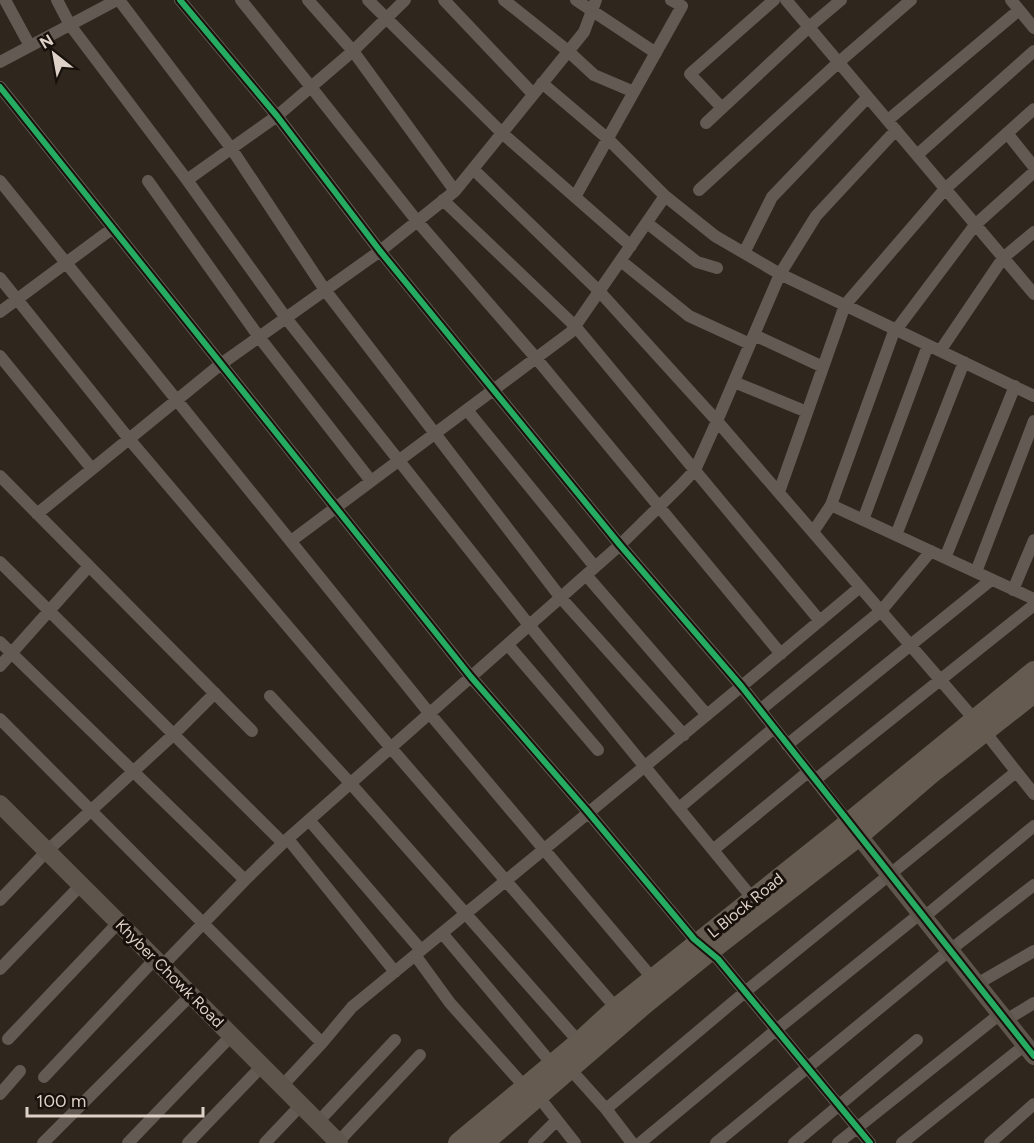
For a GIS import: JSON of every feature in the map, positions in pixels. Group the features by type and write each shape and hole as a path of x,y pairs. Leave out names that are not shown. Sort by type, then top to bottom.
{"main road":[{"name":"L Block Road","path":"484,1143 532,1092 561,1067 626,1020 753,899 931,774 1034,671"},
{"name":"L Block Road","path":"979,726 1034,693"},
{"name":"L Block Road","path":"561,1067 579,1042 616,1008 652,979 704,947 854,829"},
{"name":"L Block Road","path":"458,1143 532,1092"}],"street":[{"path":"4,0 30,46"},
{"path":"57,0 70,25 187,180 286,318 530,625 753,899"},
{"path":"0,62 118,0 231,148 325,290 561,598 684,735"},
{"path":"180,0 277,116 380,251 620,545 742,687 1030,1050 902,1143"},
{"path":"241,0 417,221 536,358 781,654"},
{"path":"308,0 354,51 455,191"},
{"path":"368,0 502,133 631,246"},
{"path":"187,180 277,116 354,51 405,0"},
{"path":"444,0 533,94"},
{"path":"504,0 594,75 634,92"},
{"path":"576,0 594,6 656,53"},
{"path":"575,197 682,6 671,0"},
{"path":"722,108 690,74 774,0"},
{"path":"786,0 1034,294"},
{"path":"706,123 841,0"},
{"path":"699,190 911,0"},
{"path":"888,120 1015,5 1034,28"},
{"path":"37,514 221,364 380,251 455,191 584,32 594,6"},
{"path":"917,155 1034,51"},
{"path":"542,83 608,139 665,196 715,236 780,273 1034,396"},
{"path":"0,87 471,677 704,947 718,959 870,1143"},
{"path":"744,253 772,198 868,98"},
{"path":"778,492 845,305 945,189 1034,109"},
{"path":"44,1077 158,962 203,923 285,841 620,545 695,470 780,273 816,216 896,130"},
{"path":"1007,133 1034,167"},
{"path":"473,169 599,291 717,421 940,680 1034,794"},
{"path":"813,532 831,505 893,334 975,225 1034,171"},
{"path":"148,180 259,337 371,481"},
{"path":"0,181 430,714 652,979"},
{"path":"291,541 571,332 665,196"},
{"path":"443,200 575,326 820,621"},
{"path":"647,223 697,262 717,268"},
{"path":"0,312 113,228"},
{"path":"940,351 1004,258 1034,232"},
{"path":"621,261 689,316 823,368"},
{"path":"0,278 129,439 391,748 616,1008"},
{"path":"863,520 928,345"},
{"path":"0,356 92,469"},
{"path":"896,535 964,362"},
{"path":"734,382 807,412"},
{"path":"945,558 1015,386"},
{"path":"467,410 707,716"},
{"path":"976,572 1034,421"},
{"path":"0,477 252,731"},
{"path":"831,505 1034,599"},
{"path":"1014,590 1034,540"},
{"path":"760,710 880,611 931,551"},
{"path":"0,562 173,735 285,841 395,972"},
{"path":"0,666 89,566"},
{"path":"788,745 992,580"},
{"path":"282,1086 352,1007 707,716 860,587"},
{"path":"713,850 940,680 1034,605"},
{"path":"0,642 245,880"},
{"path":"508,645 598,750"},
{"path":"0,900 47,851 173,735 215,693"},
{"path":"270,696 579,1042"},
{"path":"0,719 322,1043"},
{"path":"679,808 774,728"},
{"path":"606,1109 745,992 1016,772"},
{"name":"Khyber Chowk Road","path":"3,812 47,851 339,1143"},
{"path":"309,820 418,953 450,1003 532,1092 575,1143"},
{"path":"640,1143 776,1030 1034,826"},
{"path":"0,969 81,885"},
{"path":"716,1143 950,950 1034,885"},
{"path":"8,1039 119,922"},
{"path":"442,933 561,1067 606,1109 632,1143"},
{"path":"977,984 1034,951"},
{"path":"43,1143 191,995"},
{"path":"838,1143 1003,1017 1034,1003"},
{"path":"128,1143 232,1035"},
{"path":"318,1122 395,1040"},
{"path":"794,1143 917,1040"},
{"path":"339,1143 420,1055"},
{"path":"188,1143 262,1066"},
{"path":"0,1094 20,1071"},
{"path":"990,1143 1034,1104"},
{"path":"265,1143 301,1105"},
{"path":"534,1143 557,1120"}],"cycle path":[{"path":"180,0 277,116 380,251 620,545 742,687 1034,1056"},
{"path":"0,87 471,677 694,939 718,959 870,1143"}]}
